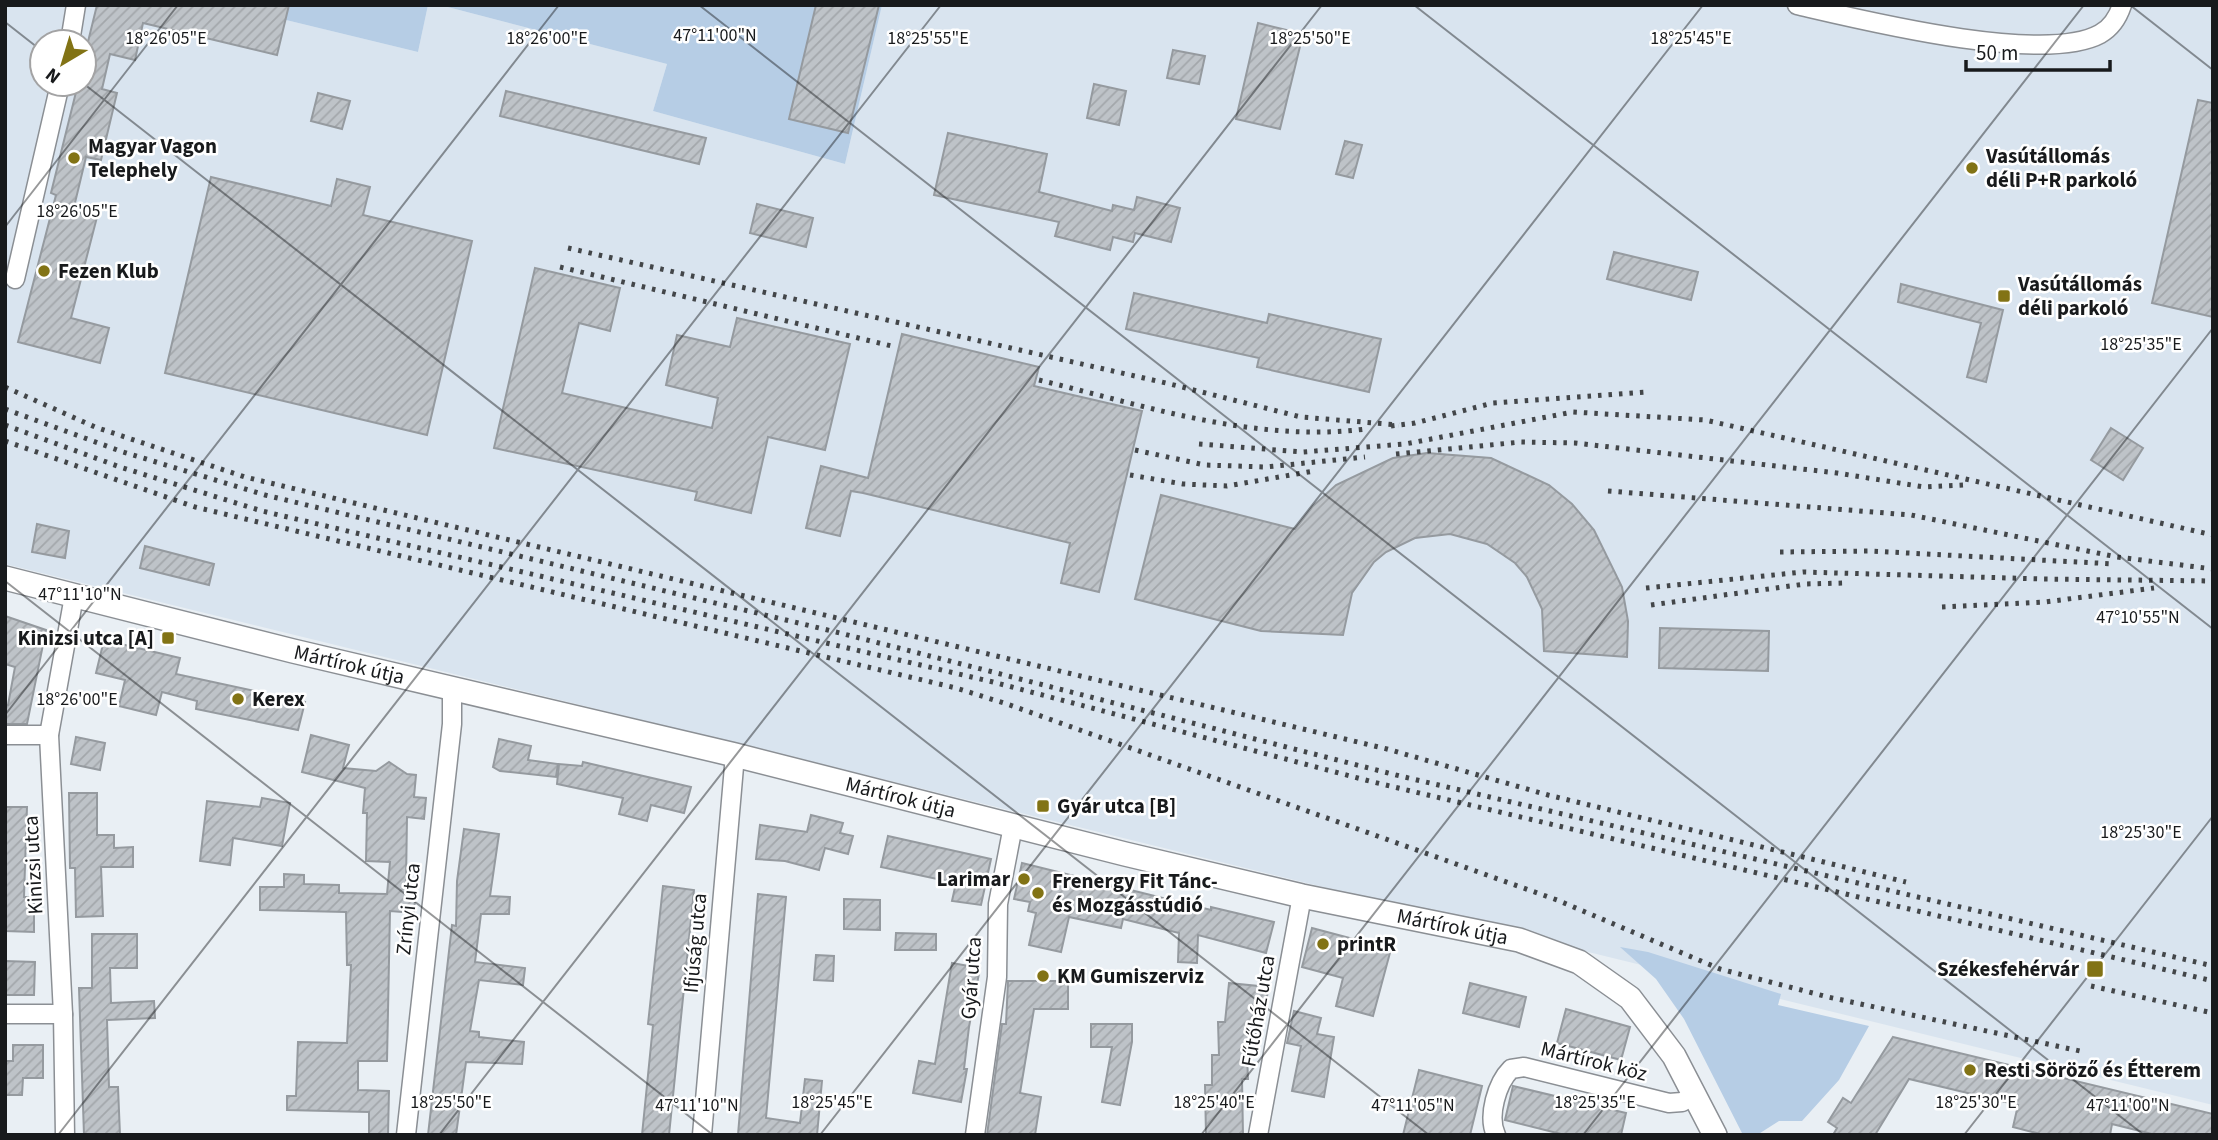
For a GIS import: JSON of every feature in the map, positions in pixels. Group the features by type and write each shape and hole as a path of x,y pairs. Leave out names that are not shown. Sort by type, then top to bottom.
{"street":[{"path":"72,28 76,5"},
{"path":"1797,5 1892,26 2008,44 2043,45 2071,43 2098,35 2113,23 2122,5"},
{"path":"15,279 57,98"},
{"name":"Mártírok útja","path":"5,578 1303,896 1519,940 1579,962 1614,984 1645,1015 1695,1095 1715,1135"},
{"name":"Kinizsi utca","path":"65,1135 63,1014 49,735 74,596"},
{"name":"Zrínyi utca","path":"406,1135 452,724 452,688"},
{"path":"5,735 49,735"},
{"name":"Ifjúság utca","path":"702,1135 735,755"},
{"name":"Gyár utca","path":"975,1135 998,977 998,904 1013,825"},
{"name":"Fűtőház utca","path":"1258,1135 1303,896"},
{"path":"5,1014 63,1014"},
{"name":"Mártírok köz","path":"1496,1135 1492,1123 1501,1079 1511,1069 1524,1067 1669,1103 1682,1102 1695,1095"}],"shaded area":[{"path":"5,5 224,5 418,52 428,5 440,5 667,64 653,111 845,164 882,5 2213,5 2213,1105 5,564"},
{"path":"224,5 428,5 418,52"},
{"path":"440,5 882,5 845,164 653,111 667,64"},
{"path":"1620,947 1648,952 1781,994 1778,1005 1869,1026 1839,1080 1802,1121 1779,1121 1757,1135 1743,1135 1684,1019 1656,979"}],"building":[{"path":"97,5 289,5 277,55 143,23 135,60 110,54 102,89 117,93 101,160 86,157 73,211 97,217 71,318 109,328 100,363 18,342 56,195 51,193 75,98 98,98 98,28 91,28"},
{"path":"816,5 879,5 848,133 789,119"},
{"path":"1258,23 1303,34 1280,129 1236,119"},
{"path":"1173,50 1205,56 1199,84 1167,78"},
{"path":"1094,84 1126,91 1119,125 1087,118"},
{"path":"506,91 706,138 699,164 500,116"},
{"path":"318,93 350,101 342,129 311,121"},
{"path":"2198,100 2213,103 2213,317 2152,303"},
{"path":"948,133 1047,154 1039,192 1112,211 1113,205 1134,210 1137,197 1180,208 1171,242 1135,233 1133,242 1113,237 1110,250 1055,236 1059,222 934,195"},
{"path":"1345,141 1362,145 1353,178 1336,174"},
{"path":"211,177 331,206 337,179 370,187 363,215 472,241 427,435 165,373"},
{"path":"757,204 813,218 806,247 750,233"},
{"path":"1614,252 1698,272 1691,300 1607,279"},
{"path":"535,268 620,288 610,331 579,323 562,393 712,428 718,398 666,385 677,335 730,347 737,318 850,344 825,450 768,437 751,513 695,500 697,492 494,448"},
{"path":"1901,284 2003,310 1986,382 1967,377 1981,323 1898,302"},
{"path":"1134,293 1267,323 1269,314 1381,339 1369,392 1257,367 1259,358 1126,329"},
{"path":"902,334 1039,367 1034,386 1142,411 1099,592 1061,583 1070,543 863,493 851,491 840,536 806,528 821,466 868,478"},
{"path":"2111,428 2143,448 2123,480 2091,460"},
{"path":"1427,453 1491,458 1549,485 1572,504 1594,530 1622,587 1628,621 1627,657 1544,651 1542,609 1527,577 1515,563 1487,544 1450,534 1415,538 1386,552 1374,562 1352,593 1343,635 1261,631 1135,599 1161,495 1295,529 1313,506 1336,485 1393,458"},
{"path":"37,524 69,531 65,558 32,552"},
{"path":"145,546 214,564 209,585 140,568"},
{"path":"5,616 46,630 27,724 5,724 5,705 8,705 15,667 5,664"},
{"path":"1660,628 1769,631 1768,671 1659,668"},
{"path":"104,640 180,658 176,674 255,691 254,696 290,704 292,698 305,702 298,730 196,709 197,701 162,692 156,715 119,706 125,680 96,673"},
{"path":"311,735 349,745 343,768 376,771 389,762 407,774 416,775 414,797 426,798 424,819 407,817 406,882 416,883 414,913 390,911 387,1061 358,1061 358,1090 389,1091 388,1135 369,1135 369,1112 287,1110 287,1096 296,1096 298,1042 347,1043 351,965 347,965 346,912 260,910 260,887 284,887 284,874 304,875 304,884 339,885 339,893 387,894 390,862 366,861 367,813 363,813 365,788 302,772"},
{"path":"76,737 105,743 100,770 71,764"},
{"path":"499,739 531,746 528,760 558,764 556,777 500,771 493,767"},
{"path":"583,762 691,787 684,813 651,805 647,821 619,814 623,798 557,784 559,764 582,766"},
{"path":"69,793 97,793 97,835 114,835 114,848 133,847 133,867 101,867 103,916 76,917 75,868 70,868"},
{"path":"262,798 290,803 282,846 233,838 230,865 200,861 207,801 260,807"},
{"path":"5,807 27,807 24,897 34,897 34,932 5,931"},
{"path":"811,815 843,823 840,833 853,836 848,854 825,848 819,870 785,861 756,859 760,825 807,832"},
{"path":"464,829 499,834 490,896 510,897 509,914 481,914 475,962 525,968 523,985 479,980 470,1031 479,1032 479,1037 524,1042 522,1064 466,1062 456,1135 428,1135 452,925 456,926 457,881"},
{"path":"888,836 991,859 981,905 952,901 956,883 881,867"},
{"path":"1022,863 1211,910 1211,907 1274,922 1266,953 1198,935 1197,963 1178,962 1179,933 1123,919 1121,928 1069,917 1061,952 1029,945 1036,913 1028,911 1030,902 1014,899"},
{"path":"663,886 694,890 669,1135 642,1135 653,1025 648,1024"},
{"path":"758,894 786,897 766,1118 800,1123 805,1079 822,1081 817,1135 738,1135"},
{"path":"844,899 880,900 880,930 844,929"},
{"path":"1312,928 1391,949 1373,1016 1336,1006 1343,978 1302,967"},
{"path":"896,933 936,934 936,950 895,950"},
{"path":"92,934 137,934 137,968 110,968 111,1003 154,1001 155,1018 107,1020 109,1087 118,1087 120,1135 84,1135 79,988 92,988"},
{"path":"816,955 834,956 833,981 814,980"},
{"path":"5,961 35,962 34,995 5,995"},
{"path":"952,963 980,968 969,1027 964,1069 967,1069 961,1102 913,1093 919,1061 935,1064"},
{"path":"1008,981 1068,981 1068,1009 1034,1009 1020,1093 1041,1097 1035,1135 987,1135 1002,1024 1006,1024"},
{"path":"1229,983 1268,987 1266,1008 1255,1007 1256,1055 1247,1055 1248,1079 1242,1079 1243,1135 1206,1135 1205,1085 1212,1085 1212,1055 1219,1055 1218,1022 1225,1022"},
{"path":"1470,983 1526,997 1519,1027 1463,1013"},
{"path":"1566,1009 1630,1027 1621,1060 1557,1043"},
{"path":"1294,1011 1321,1018 1317,1034 1334,1037 1324,1097 1292,1091 1301,1046 1287,1043"},
{"path":"1091,1024 1132,1024 1132,1042 1120,1105 1102,1102 1112,1047 1091,1047"},
{"path":"1893,1037 2213,1114 2213,1135 2156,1135 2112,1124 2110,1135 2044,1135 2013,1127 2018,1105 1909,1079 1875,1135 1833,1135 1837,1128 1828,1122 1843,1098 1851,1103"},
{"path":"13,1045 43,1045 43,1078 23,1078 22,1095 5,1095 5,1061 13,1061"},
{"path":"1419,1070 1482,1086 1470,1135 1403,1135"},
{"path":"1513,1086 1626,1113 1621,1135 1565,1135 1505,1120"}],"railway":[{"path":"568,248 1166,383 1301,417 1399,425"},
{"path":"560,267 896,347"},
{"path":"1039,380 1160,411 1242,427 1324,432 1366,429"},
{"path":"5,387 95,427 245,477 1387,749 1548,795 1906,882"},
{"path":"1391,426 1415,423 1493,403 1646,392"},
{"path":"5,409 123,452 265,495 836,632 1400,776 2213,966"},
{"path":"1199,444 1303,452 1405,444 1573,412 1705,420 2213,535"},
{"path":"5,425 120,467 262,511 993,682 1373,782 2213,981"},
{"path":"5,441 195,507 956,688 1557,900 1720,969 1828,997 2080,1051"},
{"path":"1396,454 1521,442 1575,443 1837,473 1924,487 1963,485"},
{"path":"1135,450 1205,465 1266,467 1365,457"},
{"path":"1130,475 1183,484 1227,486 1314,471"},
{"path":"1608,491 1911,515 2117,557 2213,569"},
{"path":"1780,552 1870,551 2115,564"},
{"path":"1646,588 1803,572 2213,581"},
{"path":"1651,605 1805,584 1845,583"},
{"path":"1942,607 2045,602 2154,588"},
{"path":"2091,986 2213,1013"}],"place":[{"name":"Magyar Vagon Telephely","path":"74,158"},
{"name":"Vasútállomás déli P+R parkoló","path":"1972,168"},
{"name":"Fezen Klub","path":"44,271"},
{"name":"Vasútállomás déli parkoló","path":"2004,296"},
{"name":"Kinizsi utca [A]","path":"168,638"},
{"name":"Kerex","path":"238,699"},
{"name":"Gyár utca [B]","path":"1043,806"},
{"name":"Larimar","path":"1024,879"},
{"name":"Frenergy Fit Tánc- és Mozgásstúdió","path":"1038,893"},
{"name":"printR","path":"1323,944"},
{"name":"Székesfehérvár","path":"2095,969"},
{"name":"KM Gumiszerviz","path":"1043,976"},
{"name":"Resti Söröző és Étterem","path":"1970,1070"}]}
